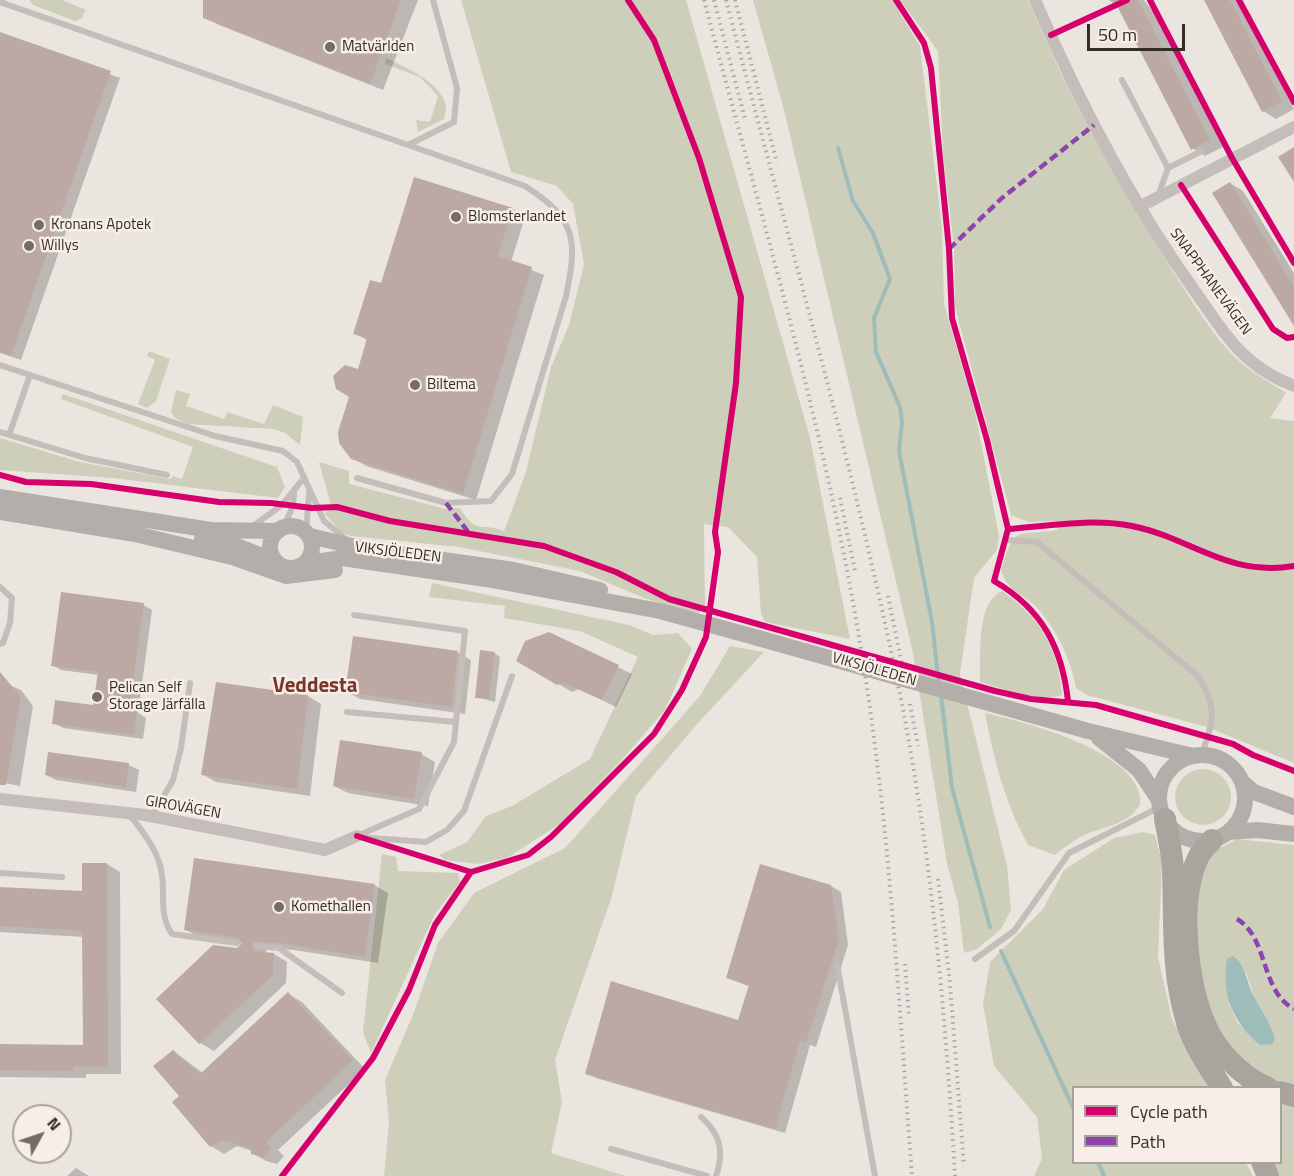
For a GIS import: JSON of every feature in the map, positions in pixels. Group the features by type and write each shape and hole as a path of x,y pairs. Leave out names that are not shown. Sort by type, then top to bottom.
{"highway":[{"path":"1162,809 1173,867 1173,945 1181,999 1196,1042 1221,1086"},
{"path":"1220,836 1198,858 1190,890 1187,914 1193,984 1205,1024 1214,1040 1241,1072 1265,1086"}],"main road":[{"path":"0,497 57,508 239,532 294,528 308,535 312,550 303,564 286,567 275,561 270,553 269,544 280,530"},
{"name":"VIKSJÖLEDEN","path":"0,512 135,534 220,542 275,561"},
{"name":"VIKSJÖLEDEN","path":"135,534 232,557 286,576 310,575 368,556"},
{"name":"VIKSJÖLEDEN","path":"308,535 368,556"},
{"name":"VIKSJÖLEDEN","path":"303,564 368,556 514,570 597,589 660,611 1088,731 1197,755"},
{"name":"VIKSJÖLEDEN","path":"1088,731 1127,758 1139,770 1162,809"},
{"path":"1294,807 1254,792 1243,783 1227,762 1197,755 1179,762 1168,772 1161,785 1162,809 1175,831 1189,838 1257,830 1294,834"},
{"path":"1220,836 1238,822 1244,810 1243,783"}],"street":[{"name":"SNAPPHANEVÄGEN","path":"1035,0 1094,125 1138,207 1227,335 1251,361 1275,378 1294,386"},
{"path":"1138,207 1294,127"},
{"name":"GIROVÄGEN","path":"0,799 151,816 325,849 357,837"}],"lane":[{"path":"14,8 17,0"},
{"path":"410,144 454,122 457,88 434,0"},
{"path":"0,2 525,186 549,202 566,222 573,245 572,267 566,296 512,474 491,501 446,503 357,478"},
{"path":"1122,80 1167,168"},
{"path":"1157,197 1167,168 1202,151"},
{"path":"0,365 214,436 283,451 297,462 320,514 332,530 368,556"},
{"path":"9,435 30,375"},
{"path":"0,432 85,458 167,475"},
{"path":"239,532 268,517 294,492 303,479"},
{"path":"280,530 293,506 294,492"},
{"path":"308,535 309,492"},
{"path":"1006,540 1037,542 1198,676 1211,701 1214,718 1197,755"},
{"path":"0,586 12,598 10,623 3,643 0,644"},
{"path":"354,615 465,631 454,742 419,809 357,837"},
{"path":"357,837 426,842 447,830 464,811 512,676"},
{"path":"151,816 173,780 181,748 190,683"},
{"path":"347,712 456,722"},
{"path":"975,959 1014,931 1069,853 1162,809"},
{"path":"129,813 152,844 162,873 164,922 172,934 237,944"},
{"path":"0,873 62,878"},
{"path":"257,946 279,948 342,993"},
{"path":"837,964 874,1176"},
{"path":"701,1117 718,1138 722,1152 716,1176"},
{"path":"611,1149 707,1176"}],"green space":[{"path":"29,0 62,0 86,10 81,19 75,21 33,5"},
{"path":"461,0 686,0 810,438 850,639 765,622 761,614 757,557 728,527 704,524 705,605 697,615 644,598 580,571 459,547 351,536 342,533 325,514 331,505 319,462 349,471 349,484 446,509 460,508 475,525 504,531 526,472 551,367 569,325 584,264 573,204 557,186 511,172"},
{"path":"753,0 892,0 920,46 942,228 944,304 975,411 999,536 997,550 974,578 960,674 1007,866 1011,910 1001,929 977,949 964,953 958,903 947,864 913,653 783,106"},
{"path":"900,0 1028,0 1094,138 1132,205 1195,306 1222,343 1240,362 1286,393 1270,418 1294,421 1294,763 1207,727 1087,695 1076,688 1067,657 1053,628 1035,605 1008,585 1004,579 1001,571 1014,538 1025,533 1058,530 1055,521 1029,522 1011,515 955,307 954,247 943,154 938,51"},
{"path":"386,58 417,74 437,89 446,108 444,119 418,132 416,120 430,122 438,96 420,77 385,64"},
{"path":"149,351 170,359 156,401 147,408 138,404 155,360 147,356"},
{"path":"176,390 190,394 186,406 224,419 227,412 264,424 273,405 303,417 300,445 285,433 273,429 187,424 175,418 171,412"},
{"path":"63,394 277,467 285,487 278,498 113,478 0,470 0,438 80,462 170,479 173,476 182,479 193,447 61,399"},
{"path":"432,583 629,625 653,635 678,633 692,649 665,710 621,761 558,825 507,858 478,864 445,860 439,855 467,842 486,816 512,806 590,759 638,657 580,631 504,618 505,606 429,597"},
{"path":"1002,591 1027,612 1045,636 1057,663 1062,695 1033,696 980,682 983,618 993,597"},
{"path":"730,646 764,652 698,723 636,796 612,896 555,1060 562,1102 551,1153 626,1176 384,1176 389,1121 385,1080 414,1012 438,943 474,893 565,848 700,696"},
{"path":"985,713 1052,732 1104,755 1124,770 1137,786 1140,805 1123,820 1083,836 1055,855 1028,845 1001,781"},
{"path":"1197,769 1209,769 1219,773 1227,781 1231,797 1227,813 1219,821 1209,825 1197,825 1187,821 1179,813 1175,803 1175,791 1179,781 1187,773"},
{"path":"1144,832 1155,835 1162,863 1158,957 1172,1019 1207,1086 1072,1086 1072,1164 1247,1164 1253,1176 1034,1176 1042,1159 1037,1117 994,1066 983,1004 990,962 1043,909 1064,870 1114,838"},
{"path":"1237,839 1294,845 1294,1087 1271,1082 1244,1067 1212,1027 1196,969 1199,880 1214,851","holes":["1246,972 1253,995 1260,1045 1237,1022 1229,1004"]},
{"path":"382,854 396,857 398,871 458,873 460,882 435,914 371,1053 363,1032"},
{"path":"1282,1099 1294,1105 1294,1176 1276,1176 1271,1164 1282,1164"}],"water":[{"path":"1233,956 1244,970 1251,991 1271,1027 1275,1039 1272,1044 1260,1045 1243,1027 1231,1007 1226,972 1227,959"}],"building":[{"name":"Matvärlden","path":"203,0 401,0 370,84 203,18"},
{"path":"1114,0 1138,0 1210,140 1191,150"},
{"path":"1204,0 1230,0 1282,101 1262,112"},
{"path":"0,32 111,71 11,356 0,352"},
{"path":"1294,147 1294,182 1278,157"},
{"name":"Biltema","path":"414,177 513,208 498,256 532,267 463,494 351,459 339,443 338,432 349,397 336,389 333,376 345,365 358,369 367,338 353,334 370,280 381,283"},
{"path":"1230,182 1294,286 1294,326 1212,193"},
{"path":"61,592 144,603 129,710 137,711 134,735 52,724 55,700 93,705 98,672 51,666"},
{"path":"549,632 619,665 602,700 564,683 557,685 516,661 525,641"},
{"path":"353,636 458,651 452,707 345,692"},
{"path":"480,650 495,652 489,699 475,698"},
{"path":"0,672 21,697 6,785 0,785"},
{"path":"216,682 308,695 297,789 201,775"},
{"path":"340,740 422,752 414,799 333,786"},
{"path":"48,752 129,763 126,787 45,775"},
{"name":"Komethallen","path":"194,858 375,884 365,957 279,943 254,942 252,946 254,951 274,953 273,975 199,1044 156,999 213,945 237,948 242,943 238,938 184,930"},
{"path":"82,863 107,863 108,1067 73,1067 73,1071 0,1070 0,1044 83,1045 82,931 0,926 0,887 82,891"},
{"path":"760,864 831,885 839,939 806,1043 800,1041 775,1129 585,1074 611,981 738,1020 749,985 726,978"},
{"path":"288,992 353,1060 266,1142 271,1148 263,1157 251,1154 251,1148 222,1140 210,1147 172,1102 179,1096 153,1066 173,1050 200,1074"}],"waterway":[{"path":"838,148 853,201 873,233 890,279 874,318 876,352 900,407 902,422 899,451 932,622 939,685"},
{"path":"941,695 952,788 990,927"},
{"path":"1001,951 1072,1106"},
{"path":"1099,1164 1104,1176"}],"railway":[{"path":"704,0 808,393 858,631 878,766 885,835 912,1176"},
{"path":"714,0 745,119"},
{"path":"726,0 844,449 905,720 931,891 955,1176"},
{"path":"735,0 777,163"},
{"path":"840,498 855,571"},
{"path":"888,596 906,684"},
{"path":"910,704 918,746"},
{"path":"938,879 950,983 964,1166"},
{"path":"905,964 909,1015"}],"marked path":[{"path":"949,249 1002,198 1094,125"},
{"path":"446,503 469,533"},
{"path":"1237,919 1255,939 1275,990 1283,1001 1294,1009"}],"cycle path":[{"path":"357,836 471,872 528,855 551,837 654,734 682,690 706,637 718,552 715,532 736,383 741,297 699,158 654,40 628,0"},
{"path":"896,0 924,43 931,68 949,249 952,318 987,440 1008,529 994,581 1025,604 1047,631 1061,663 1068,701"},
{"path":"1051,35 1127,0"},
{"path":"1150,0 1232,158 1294,263"},
{"path":"1239,0 1294,102"},
{"path":"1181,185 1273,329 1287,338 1294,337"},
{"path":"0,475 26,482 91,484 219,502 271,503 312,508 337,507 390,521 544,546 616,572 669,599 995,691 1031,699 1096,705 1233,744 1253,755 1294,771"},
{"path":"1008,529 1070,523 1117,524 1153,532 1210,555 1248,566 1270,568 1294,566"},
{"path":"282,1176 373,1058 409,990 435,925 471,872"}],"place":[{"name":"Matvärlden","path":"330,47"},
{"name":"Blomsterlandet","path":"456,217"},
{"name":"Kronans Apotek","path":"39,225"},
{"name":"Willys","path":"29,246"},
{"name":"Biltema","path":"415,385"},
{"name":"Pelican Self Storage Järfälla","path":"97,697"},
{"name":"Komethallen","path":"279,907"}],"district":[{"name":"Veddesta","path":"315,687"}]}
